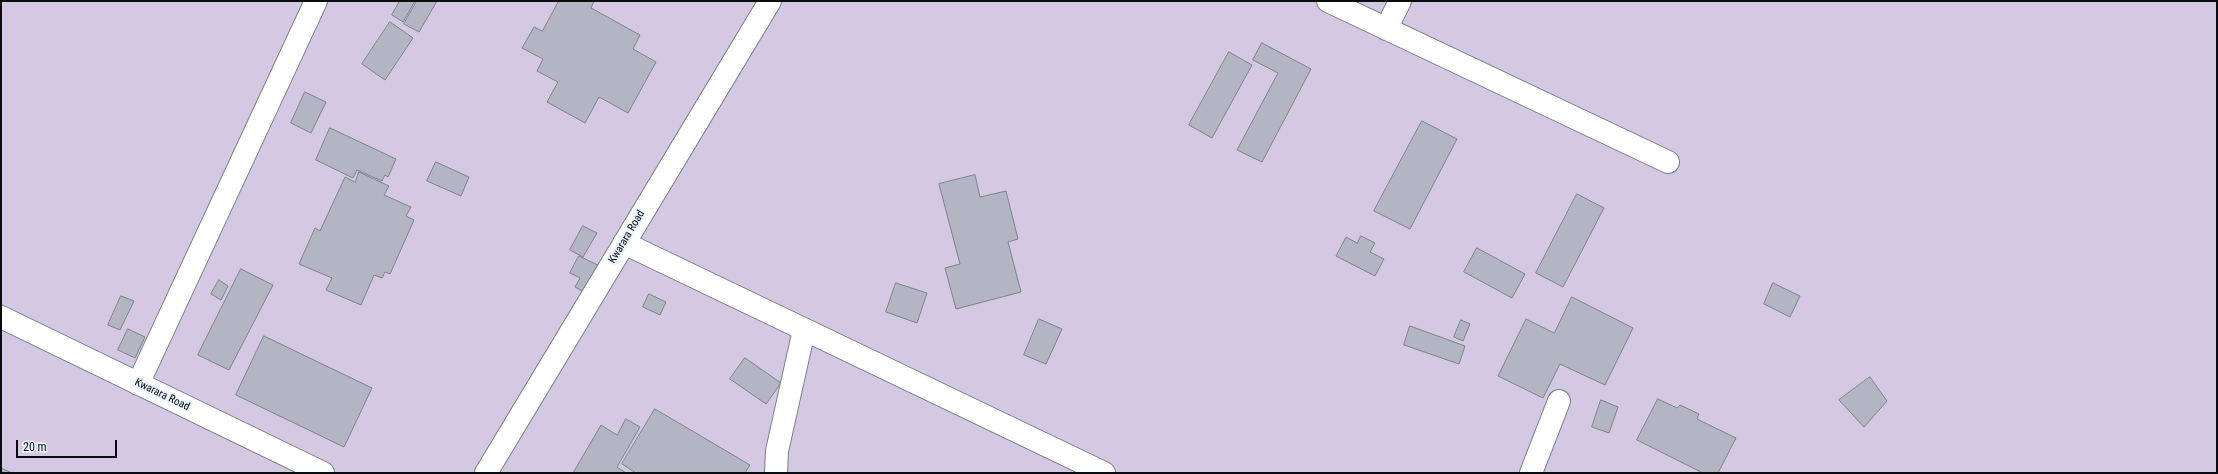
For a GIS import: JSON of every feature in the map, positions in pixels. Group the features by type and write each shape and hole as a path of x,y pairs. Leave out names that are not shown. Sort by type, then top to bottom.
{"street":[{"path":"138,384 316,1"},
{"name":"Kwarara Road","path":"486,473 770,1"},
{"path":"1328,1 1668,162"},
{"path":"1386,29 1400,1"},
{"path":"624,243 1104,473"},
{"name":"Kwarara Road","path":"1,317 323,473"},
{"path":"776,473 777,451 804,330"},
{"path":"1531,473 1559,401"}],"shaded area":[{"path":"1,1 2217,1 2217,473 1,473"}],"building":[{"path":"400,1 415,1 403,22 392,15"},
{"path":"417,1 437,1 419,32 404,24"},
{"path":"559,1 594,1 591,8 640,35 633,49 656,62 628,113 599,97 585,123 547,102 558,82 537,71 543,59 522,48 534,27 542,31"},
{"path":"390,22 413,38 385,80 362,64"},
{"path":"1262,43 1311,69 1262,162 1237,150 1278,73 1253,60"},
{"path":"1229,52 1252,65 1212,138 1189,125"},
{"path":"305,92 326,102 311,133 291,123"},
{"path":"1422,121 1457,139 1410,229 1374,211"},
{"path":"330,128 396,159 388,177 385,175 382,181 357,170 353,178 316,160"},
{"path":"436,162 469,177 461,196 427,181"},
{"path":"359,172 389,186 384,195 411,207 406,216 414,220 390,274 385,272 382,278 374,275 361,305 326,290 332,278 299,264 315,228 320,231 345,177 355,182"},
{"path":"975,175 980,197 1006,191 1018,239 1008,242 1021,292 956,309 945,268 960,264 939,184"},
{"path":"1577,194 1604,208 1563,287 1536,273"},
{"path":"583,226 597,233 583,257 570,250"},
{"path":"1361,236 1375,243 1370,252 1384,259 1375,276 1336,256 1346,237 1357,243"},
{"path":"1477,248 1525,274 1512,298 1464,272"},
{"path":"579,256 602,267 588,294 575,287 580,278 570,273"},
{"path":"241,269 273,285 229,370 198,355"},
{"path":"219,280 228,286 221,300 211,294"},
{"path":"896,283 927,293 917,323 886,312"},
{"path":"1773,283 1800,296 1790,317 1764,304"},
{"path":"649,294 666,302 660,315 643,307"},
{"path":"121,296 134,301 120,330 108,325"},
{"path":"1572,297 1633,328 1605,385 1560,364 1543,398 1498,376 1526,319 1554,333"},
{"path":"1039,319 1062,329 1046,364 1024,355"},
{"path":"1461,320 1470,324 1463,341 1454,337"},
{"path":"1410,326 1465,346 1459,364 1404,345"},
{"path":"128,329 145,337 135,358 118,350"},
{"path":"264,336 372,388 344,447 236,395"},
{"path":"745,358 781,383 766,404 730,379"},
{"path":"1870,377 1887,401 1864,427 1839,400"},
{"path":"1658,399 1677,408 1680,405 1699,414 1697,419 1736,438 1718,473 1703,473 1637,440"},
{"path":"1601,400 1618,407 1609,433 1592,427"},
{"path":"655,409 750,465 745,473 636,473 622,464"},
{"path":"626,419 640,427 617,467 626,473 573,473 601,425 617,435"},
{"path":"1,468 12,473 1,473"}]}
